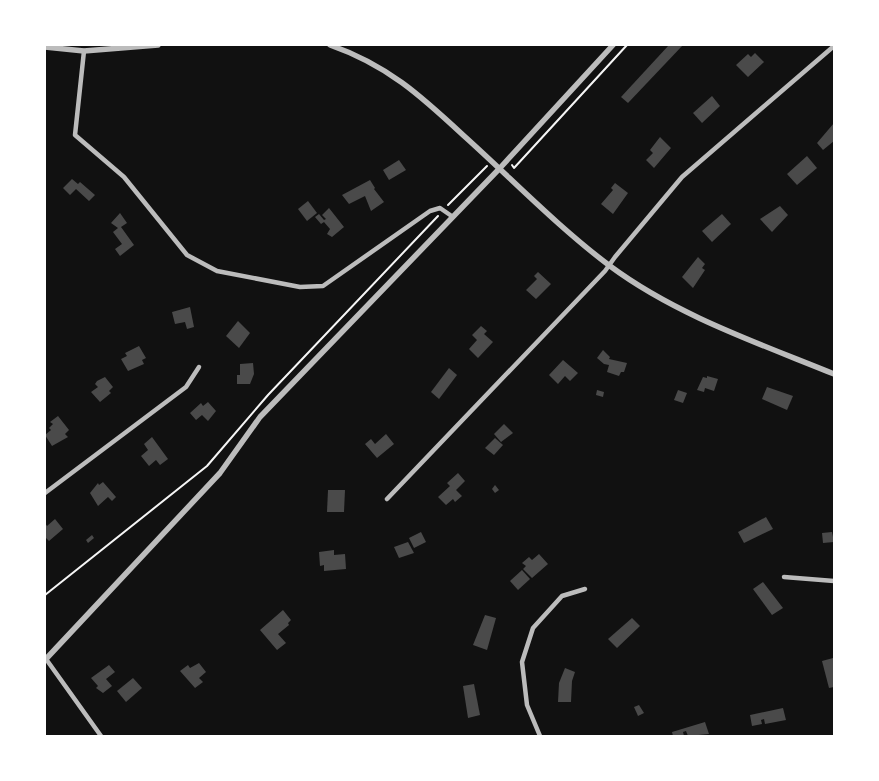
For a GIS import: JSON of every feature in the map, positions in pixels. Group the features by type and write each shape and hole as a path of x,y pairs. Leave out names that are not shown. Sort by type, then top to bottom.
{"street":[{"path":"45,47 84,51 158,45"},
{"path":"330,45 365,59 418,93 559,223 610,265 653,294 734,333 834,374"},
{"path":"102,736 45,660 220,473 260,417 507,161 613,45"},
{"path":"387,500 610,265 682,177 834,46"},
{"path":"84,51 75,135 124,177 187,255 217,271 300,287 323,286 430,211 440,208 453,217"},
{"path":"45,493 186,387 199,367"},
{"path":"784,577 834,581"},
{"path":"540,736 527,705 522,662 534,628 562,596 585,589"}],"path":[{"path":"507,161 514,168 627,45"},
{"path":"45,595 212,461 268,395 492,160"}],"building":[{"path":"669,45 683,45 628,103 621,97"},
{"path":"755,53 764,62 748,77 736,65 748,54 751,57"},
{"path":"712,96 720,106 702,123 693,113"},
{"path":"834,123 834,141 823,150 817,143"},
{"path":"660,137 671,148 654,168 646,160 653,153 650,150"},
{"path":"807,156 817,168 797,185 787,174"},
{"path":"399,160 406,170 389,180 383,170"},
{"path":"72,179 78,184 80,182 95,195 89,201 76,189 70,195 63,188"},
{"path":"370,180 384,202 371,211 365,196 349,204 342,195"},
{"path":"615,183 628,193 613,214 601,204 613,190 611,188"},
{"path":"308,201 317,213 307,221 298,209"},
{"path":"780,206 788,215 772,232 760,219"},
{"path":"329,208 344,227 332,237 327,234 330,229 324,222 321,224 315,217 319,214 324,220 326,219 322,215"},
{"path":"120,213 127,223 121,227 134,245 120,256 115,249 122,244 113,232 118,228 111,223"},
{"path":"722,214 731,224 712,242 702,231"},
{"path":"698,257 705,264 702,268 705,270 693,288 682,277"},
{"path":"538,272 551,284 536,299 526,290 537,279 534,276"},
{"path":"190,307 194,327 187,329 185,322 175,324 172,312"},
{"path":"238,321 250,333 239,348 226,336"},
{"path":"481,326 487,331 484,334 493,342 478,358 469,349 477,340 472,335"},
{"path":"139,346 146,358 142,360 144,364 128,371 121,359 127,356 125,353"},
{"path":"603,350 610,357 609,359 627,363 624,372 621,372 619,376 607,372 609,365 604,364 597,358"},
{"path":"563,360 578,373 570,381 565,376 558,384 549,375"},
{"path":"253,363 254,374 250,384 237,384 237,375 240,375 240,364"},
{"path":"449,368 457,375 439,399 431,392"},
{"path":"707,376 718,379 714,391 705,388 704,392 697,390 703,377 707,378"},
{"path":"105,377 113,387 109,391 111,393 100,402 91,392 98,387 95,384 97,381"},
{"path":"767,387 793,396 787,410 762,399"},
{"path":"597,390 604,392 603,397 596,395"},
{"path":"678,390 687,393 683,403 674,400"},
{"path":"208,402 216,411 208,421 202,415 196,420 190,413 201,403 203,406"},
{"path":"58,416 69,430 65,434 68,437 52,446 45,435 51,430 49,428 53,424 50,422"},
{"path":"504,424 513,433 501,442 494,434"},
{"path":"386,434 394,444 377,458 365,444 371,439 375,444"},
{"path":"152,437 168,459 160,465 156,460 149,466 141,456 148,450 144,444"},
{"path":"495,438 503,445 494,455 485,448"},
{"path":"458,473 465,481 456,490 462,496 455,502 453,499 446,505 438,497 450,486 447,483"},
{"path":"103,482 116,497 112,501 108,497 98,506 90,493 98,483 99,485"},
{"path":"495,485 499,490 495,493 492,489"},
{"path":"328,490 345,490 344,512 327,512"},
{"path":"766,517 773,529 744,543 738,532"},
{"path":"55,519 63,529 49,541 45,537 45,523 47,526"},
{"path":"421,532 426,542 414,548 409,538"},
{"path":"832,532 834,542 823,543 822,533"},
{"path":"92,535 94,538 88,543 86,540"},
{"path":"408,542 414,553 399,558 394,547"},
{"path":"334,550 334,555 345,554 346,569 324,571 324,565 320,566 319,552"},
{"path":"539,554 548,564 532,578 523,569 526,566 522,563 529,557 532,560"},
{"path":"522,570 530,579 518,590 510,581"},
{"path":"763,582 783,608 772,615 753,589"},
{"path":"283,610 291,620 288,623 289,625 278,634 286,643 277,650 260,630"},
{"path":"485,615 496,618 487,650 473,645"},
{"path":"632,618 640,626 617,648 608,639"},
{"path":"833,658 834,687 829,688 822,661"},
{"path":"199,663 206,672 199,678 203,682 195,688 180,671 188,665 190,668"},
{"path":"109,665 115,672 106,679 112,686 103,693 96,688 98,686 91,678"},
{"path":"565,668 575,672 572,681 571,702 558,702 559,683"},
{"path":"133,678 142,688 126,702 117,691"},
{"path":"474,684 480,715 468,718 463,686"},
{"path":"639,705 644,713 638,716 634,707"},
{"path":"783,708 786,720 765,724 764,719 761,720 762,724 752,726 750,715"},
{"path":"705,722 709,734 688,736 686,731 683,732 684,736 673,736 672,732"}]}
